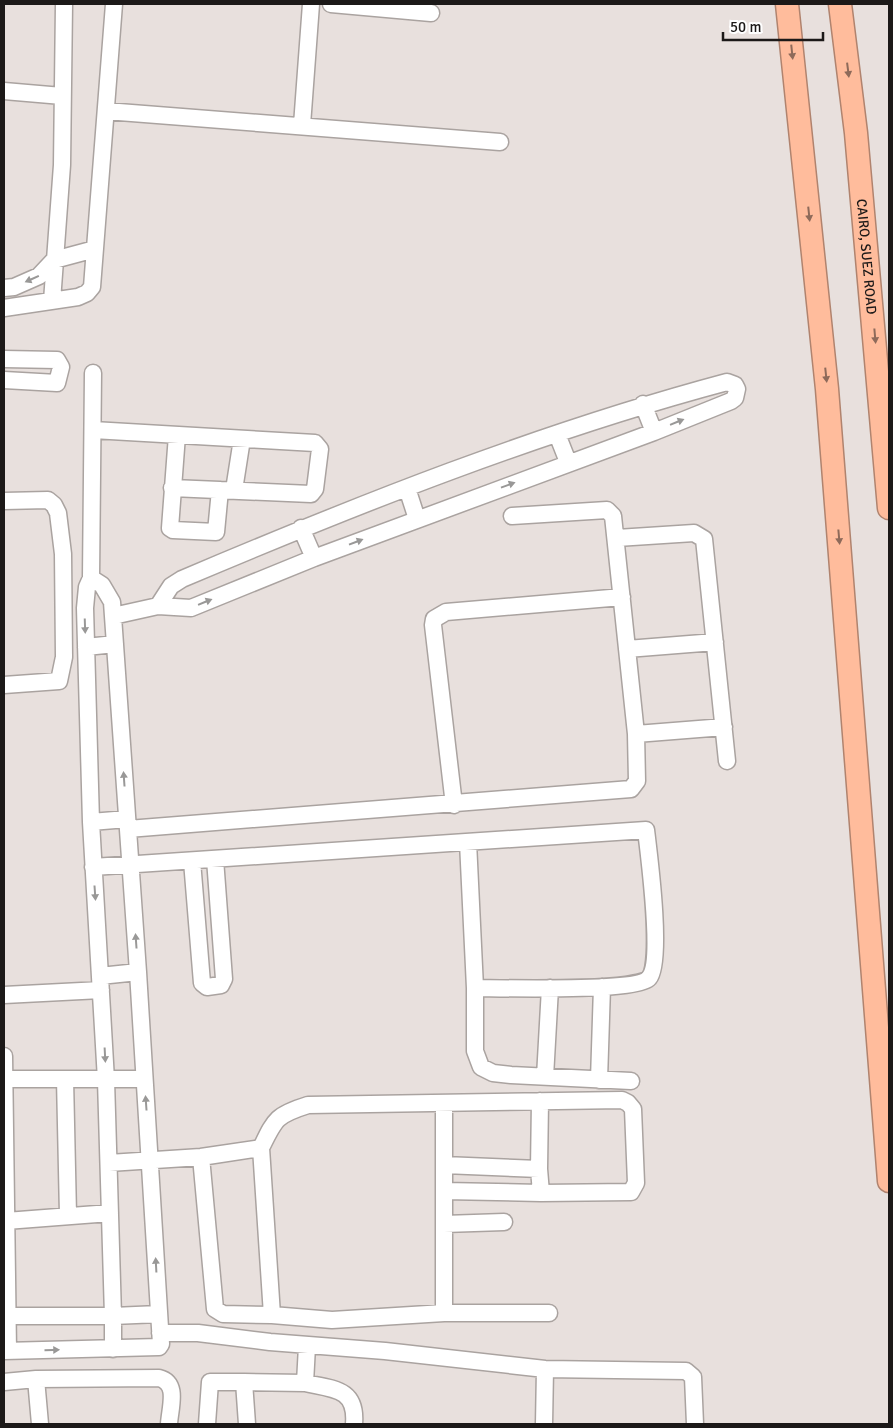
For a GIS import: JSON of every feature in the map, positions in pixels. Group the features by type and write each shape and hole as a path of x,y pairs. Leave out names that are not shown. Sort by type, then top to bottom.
{"highway":[{"path":"787,4 828,398 889,1181"},
{"name":"CAIRO, SUEZ ROAD","path":"840,4 857,142 889,508"}],"lane":[{"path":"52,301 62,165 64,4"},
{"path":"4,308 78,297 92,287 114,4"},
{"path":"302,125 311,4"},
{"path":"331,4 431,13"},
{"path":"4,91 62,96"},
{"path":"106,111 500,142"},
{"path":"4,288 14,287 39,276 54,260 95,249"},
{"path":"4,359 57,360 61,368 57,383 4,380"},
{"path":"94,373 91,578 85,597 91,822 106,1080 113,1349"},
{"path":"113,616 158,606 191,608 314,558 568,462 654,432 735,398 737,389 735,385 727,382 643,404 407,488 301,528 182,579 171,586 158,606"},
{"path":"643,404 654,432"},
{"path":"93,430 316,444 320,449 315,489 309,495 172,488"},
{"path":"557,434 568,462"},
{"path":"177,435 170,528 207,532 217,530 242,439"},
{"path":"407,488 417,519"},
{"path":"4,501 48,500 54,505 58,513 63,554 64,627 64,657 59,681 4,685"},
{"path":"91,822 128,824 454,804 632,789 637,781 636,734 617,538 613,516 607,510 512,516"},
{"path":"301,528 314,558"},
{"path":"617,538 694,533 704,539 727,761"},
{"path":"4,1056 6,1351 159,1347 159,1314 138,972 113,616 108,593 102,585 91,578"},
{"path":"454,804 433,625 434,619 446,612 622,597"},
{"path":"627,649 715,642"},
{"path":"86,647 115,644"},
{"path":"636,734 724,727"},
{"path":"93,867 646,830 653,902 654,965 649,978 641,983 602,987 475,988"},
{"path":"468,842 475,988 475,1051 481,1067 493,1073 631,1081"},
{"path":"192,861 203,984 207,987 219,986 223,984 224,979 216,859"},
{"path":"4,995 101,983 138,972"},
{"path":"599,1080 602,987"},
{"path":"545,1077 550,988"},
{"path":"5,1079 144,1079"},
{"path":"65,1079 68,1215"},
{"path":"272,1316 261,1148 271,1127 285,1112 308,1106 622,1100 633,1109 636,1183 631,1192 444,1191"},
{"path":"540,1101 538,1168 541,1193"},
{"path":"444,1103 444,1314"},
{"path":"109,1163 201,1157 261,1148"},
{"path":"201,1157 215,1309 222,1314 332,1320 444,1314 549,1312"},
{"path":"444,1165 538,1168"},
{"path":"6,1221 110,1213"},
{"path":"444,1224 504,1222"},
{"path":"5,1316 159,1314"},
{"path":"160,1333 198,1333 307,1346 386,1351 545,1369 689,1372 693,1377 694,1424"},
{"path":"305,1383 307,1346"},
{"path":"544,1424 545,1369"},
{"path":"4,1382 36,1379 159,1378 167,1380 172,1386 169,1424"},
{"path":"36,1379 40,1424"},
{"path":"207,1424 210,1382 244,1382 305,1383 336,1390 349,1397 355,1411 354,1424"},
{"path":"244,1382 247,1424"}]}
